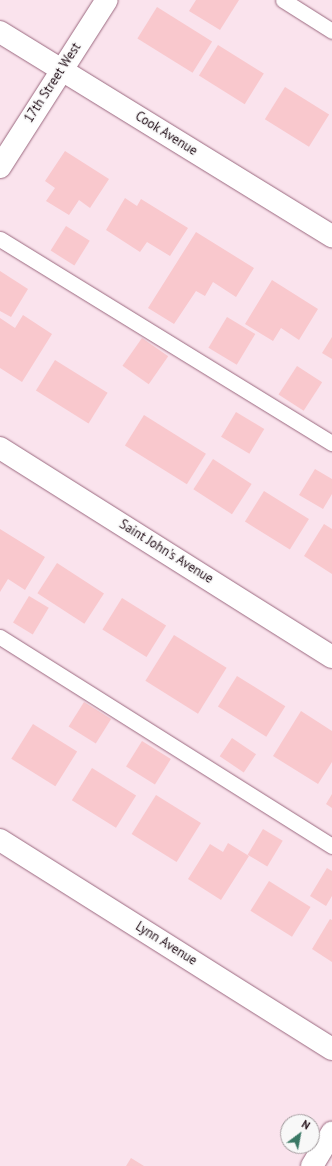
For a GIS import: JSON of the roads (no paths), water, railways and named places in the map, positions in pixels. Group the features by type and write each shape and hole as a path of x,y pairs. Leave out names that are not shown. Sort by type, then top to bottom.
{"street":[{"name":"17th Street West","path":"0,167 107,0"},
{"name":"Cook Avenue","path":"0,32 332,236"},
{"name":"Saint John's Avenue","path":"0,448 332,656"},
{"name":"Lynn Avenue","path":"0,840 332,1049"},
{"path":"312,1166 332,1133"}],"lane":[{"path":"283,0 332,31"},
{"path":"0,239 332,443"},
{"path":"0,637 332,846"}]}
